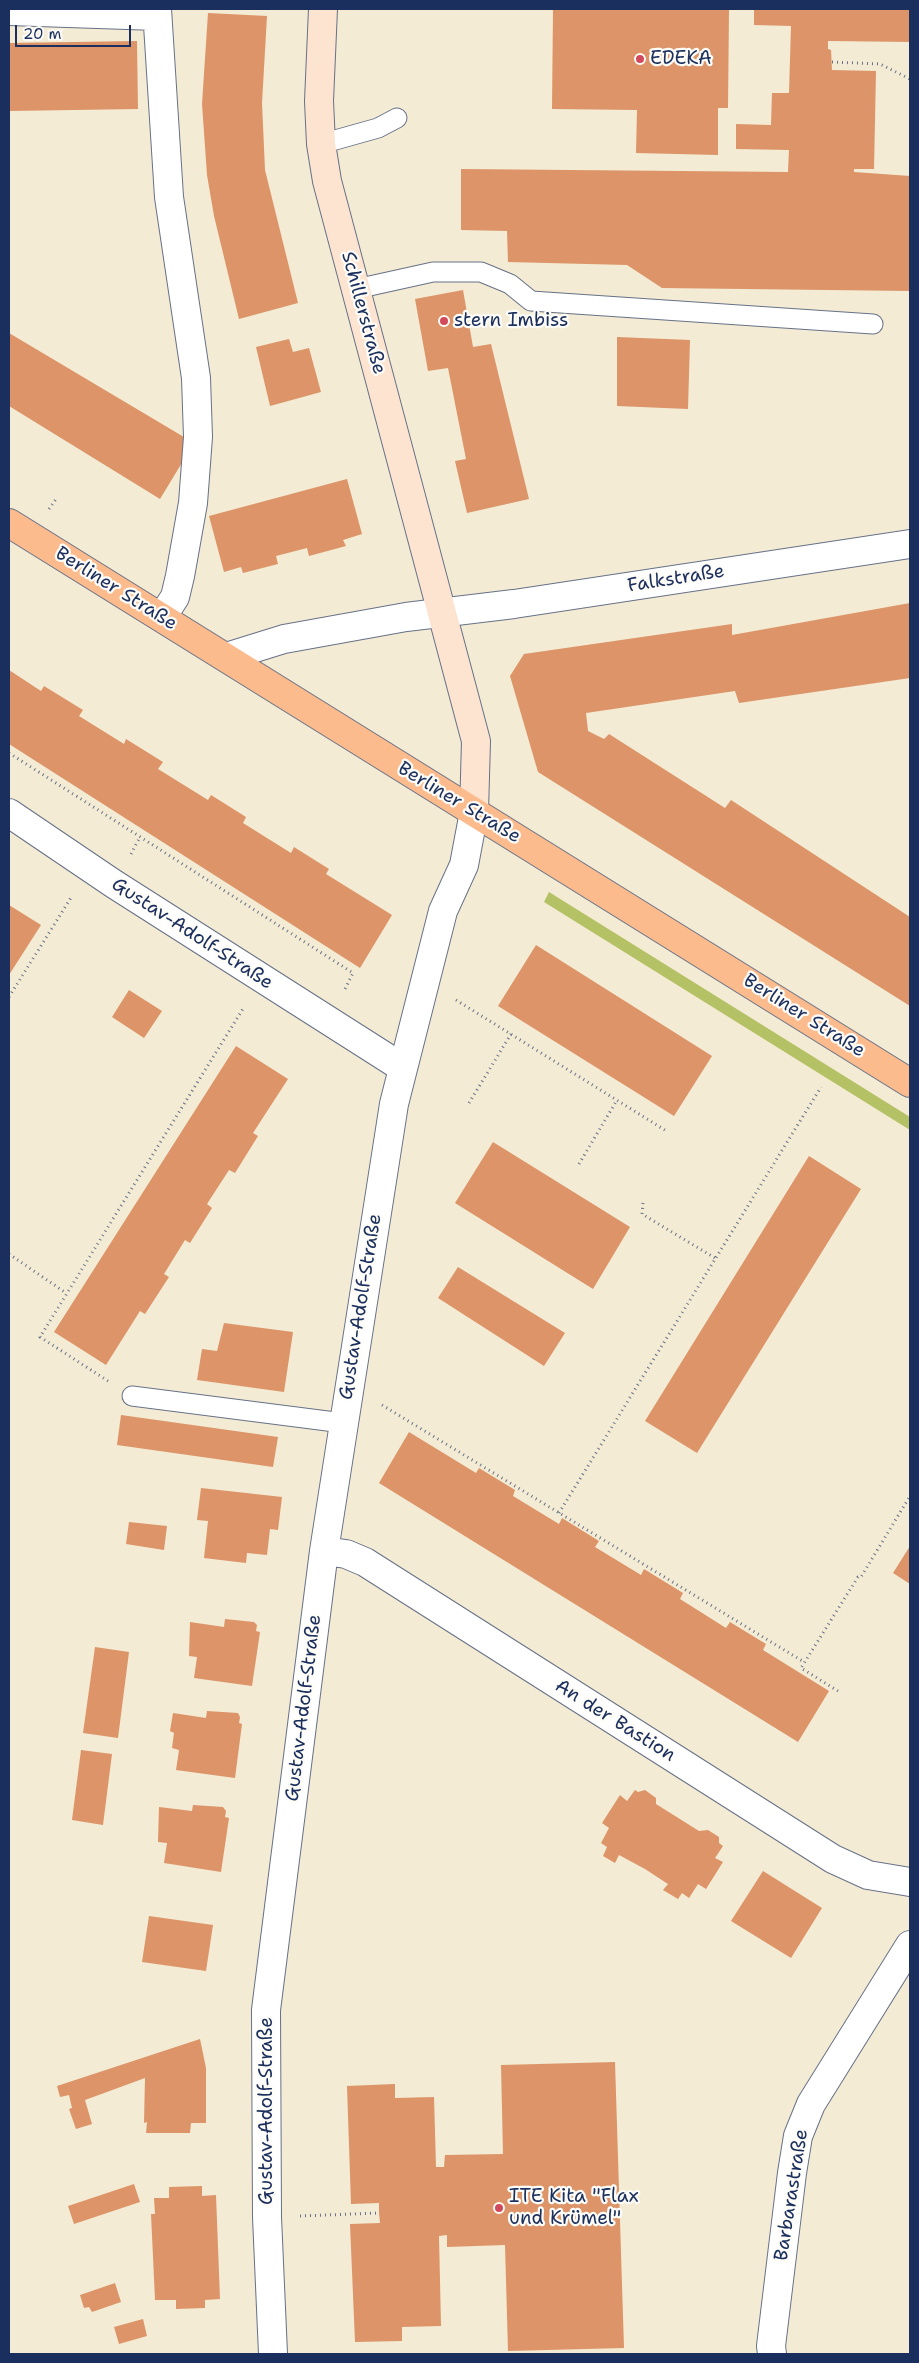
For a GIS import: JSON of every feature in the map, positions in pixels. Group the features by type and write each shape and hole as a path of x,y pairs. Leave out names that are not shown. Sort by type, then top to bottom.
{"main road":[{"name":"Berliner Straße","path":"9,523 910,1083"}],"street":[{"name":"Schillerstraße","path":"323,9 318,101 327,180 476,741 474,812"},
{"path":"9,12 157,12 169,197 196,378 198,437 193,503 180,576 174,596 162,618"},
{"name":"Falkstraße","path":"441,612 514,604 910,544"},
{"path":"226,657 284,639 441,612"},
{"name":"Gustav-Adolf-Straße","path":"273,2354 267,2217 266,2010 324,1552 388,1135 424,980 443,911 464,865 474,812"},
{"name":"Gustav-Adolf-Straße","path":"9,813 90,868 403,1068"},
{"name":"An der Bastion","path":"324,1552 346,1554 364,1562 833,1859 868,1875 910,1882"},
{"name":"Barbarastraße","path":"772,2354 771,2346 798,2136 811,2104 910,1945"}],"lane":[{"path":"322,144 378,128 397,118"},
{"path":"356,289 434,272 481,272 510,284 531,301 872,324"},
{"path":"132,1396 343,1424"}],"path":[{"path":"832,62 880,64 910,79"},
{"path":"9,753 354,973"},
{"path":"9,997 90,868"},
{"path":"132,1396 40,1337 262,979"},
{"path":"424,980 668,1132"},
{"path":"469,1103 511,1034"},
{"path":"559,1513 821,1087"},
{"path":"579,1164 617,1100"},
{"path":"643,1203 642,1214 715,1258"},
{"path":"9,1254 66,1293"},
{"path":"348,1391 378,1402 804,1662"},
{"path":"838,1691 801,1668 858,1578 861,1577 910,1496"},
{"path":"267,2217 380,2213"}],"green space":[{"path":"549,892 910,1117 910,1130 544,902"}],"building":[{"name":"EDEKA","path":"553,9 729,9 728,108 718,108 718,155 636,153 637,110 552,109"},
{"path":"754,9 910,9 910,42 828,41 828,49 831,50 832,70 876,71 874,169 854,169 854,172 910,176 910,291 662,288 627,265 508,262 507,231 461,230 461,169 788,172 789,150 736,149 736,124 771,125 772,93 789,93 791,26 754,25"},
{"path":"208,13 267,16 262,103 265,170 298,303 239,319 214,216 207,175 202,104"},
{"path":"137,41 138,109 9,111 9,43"},
{"path":"463,290 473,347 491,344 529,499 467,513 455,461 466,459 448,368 428,371 415,299"},
{"path":"9,333 194,443 160,499 9,406"},
{"path":"617,337 690,340 688,409 617,406"},
{"path":"289,339 293,352 309,348 321,392 270,406 256,347"},
{"path":"347,479 362,534 343,540 346,546 309,556 307,548 276,556 278,564 243,573 241,567 224,572 209,516"},
{"path":"910,603 910,678 739,703 735,691 586,713 588,731 604,739 609,734 725,808 731,800 910,917 910,1006 538,772 510,676 524,654 732,624 732,635"},
{"path":"9,670 41,691 44,686 83,710 79,716 124,744 126,739 163,762 158,769 208,800 211,795 246,817 243,823 291,853 294,847 329,869 326,874 392,915 360,968 9,744"},
{"path":"9,905 41,925 9,975"},
{"path":"536,945 712,1056 674,1116 498,1006"},
{"path":"129,990 162,1011 144,1038 112,1017"},
{"path":"236,1046 288,1079 253,1133 258,1136 235,1173 229,1170 207,1204 212,1208 190,1243 185,1240 164,1274 169,1277 145,1314 140,1311 106,1365 54,1332"},
{"path":"493,1142 630,1227 593,1289 455,1203"},
{"path":"809,1156 861,1189 697,1453 645,1421"},
{"path":"458,1267 565,1333 544,1366 438,1298"},
{"path":"224,1323 293,1332 284,1392 197,1380 202,1349 217,1351"},
{"path":"121,1415 278,1437 273,1467 117,1445"},
{"path":"409,1432 476,1473 479,1468 515,1490 513,1496 559,1524 562,1518 599,1541 595,1547 641,1575 644,1569 683,1593 680,1599 726,1628 730,1622 766,1644 763,1650 829,1691 798,1742 379,1483"},
{"path":"201,1488 282,1497 278,1530 270,1529 267,1555 247,1553 246,1563 204,1558 208,1521 197,1520"},
{"path":"129,1522 167,1526 164,1550 126,1544"},
{"path":"910,1546 910,1584 893,1573"},
{"path":"225,1619 254,1622 257,1625 256,1631 260,1632 252,1686 194,1678 197,1657 189,1656 190,1622 224,1627"},
{"path":"95,1647 129,1652 118,1738 83,1733"},
{"path":"207,1711 238,1713 240,1717 239,1723 242,1724 235,1778 176,1770 179,1750 172,1748 174,1733 170,1731 173,1713 206,1718"},
{"path":"81,1750 112,1754 103,1825 72,1820"},
{"path":"635,1790 638,1792 645,1790 656,1798 656,1804 699,1831 708,1830 719,1837 719,1843 723,1846 715,1858 723,1862 706,1889 698,1884 689,1898 682,1893 678,1899 663,1890 668,1884 645,1869 619,1855 615,1863 603,1856 607,1847 601,1843 609,1828 602,1823 620,1795 627,1801"},
{"path":"193,1805 223,1807 226,1811 225,1817 229,1818 221,1872 164,1863 167,1843 158,1842 159,1807 192,1811"},
{"path":"763,1871 822,1908 791,1958 731,1921"},
{"path":"149,1916 213,1925 206,1971 142,1962"},
{"path":"200,2039 206,2068 206,2123 191,2123 190,2133 146,2133 147,2122 144,2123 145,2078 85,2100 92,2124 76,2129 69,2109 72,2108 69,2095 60,2097 57,2086"},
{"name":"ITE Kita \"Flax und Krümel\"","path":"615,2062 624,2348 508,2351 505,2245 447,2247 447,2235 439,2236 441,2326 402,2327 402,2341 355,2342 350,2224 380,2223 379,2203 351,2204 347,2086 395,2084 395,2098 434,2097 436,2167 444,2167 445,2155 503,2154 501,2065"},
{"path":"134,2184 140,2202 74,2224 68,2206"},
{"path":"202,2186 202,2196 216,2195 220,2299 205,2300 205,2308 176,2309 176,2300 155,2300 151,2214 155,2214 154,2198 169,2198 169,2187"},
{"path":"115,2283 121,2302 92,2312 89,2307 84,2308 80,2295"},
{"path":"143,2319 147,2336 119,2344 114,2327"}],"place":[{"name":"EDEKA","path":"640,59"},
{"name":"stern Imbiss","path":"444,321"},
{"name":"ITE Kita \"Flax und Krümel\"","path":"499,2208"}]}
